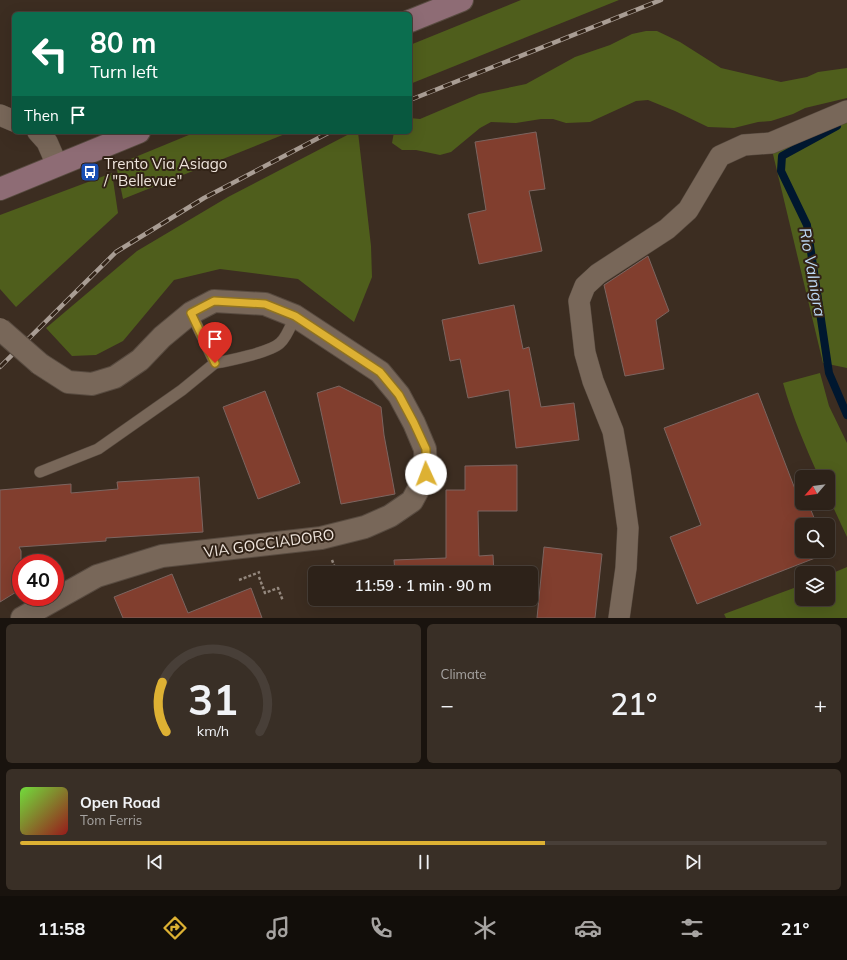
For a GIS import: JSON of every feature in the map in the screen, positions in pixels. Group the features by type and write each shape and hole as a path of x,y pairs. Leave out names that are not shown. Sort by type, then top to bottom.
{"main road":[{"path":"412,20 462,0"},
{"path":"0,189 134,134"}],"street":[{"path":"619,618 626,568 628,528 613,430 585,382 585,353 579,301 585,286 611,264 668,230 688,210 720,156 744,145 771,142 835,118 847,111"},
{"path":"0,115 12,120"},
{"path":"40,134 47,142 57,165"},
{"name":"VIA GOCCIADORO","path":"0,329 40,364 68,382 92,384 115,377 140,360 162,337 191,313 214,301 265,304 295,316 380,372 399,395 426,449 426,474 412,501 390,516 365,527 321,538 162,556 97,576 22,618"}],"lane":[{"path":"191,313 215,363"},
{"path":"40,472 98,449 182,390 215,363 275,347 281,342 295,316"}],"path":[{"path":"240,580 266,570"},
{"path":"259,577 265,593 278,588 283,601"}],"green space":[{"path":"521,0 619,0 412,83 412,44"},
{"path":"646,31 657,31 680,42 721,68 781,82 807,77 818,72 847,68 847,98 805,108 793,114 771,121 758,122 734,128 708,127 648,100 636,101 590,122 566,123 553,119 541,119 516,123 491,122 480,128 451,152 440,155 416,150 402,150 392,143 394,134 412,134 412,118 420,119 479,94 526,84 575,57 610,45 632,34"},
{"path":"847,115 847,368 823,363 772,150"},
{"path":"191,134 285,134 123,199 116,165"},
{"path":"349,134 358,134 371,246 372,277 354,322 298,279 220,269 174,280 123,341 96,355 72,356 46,328 137,251 228,197"},
{"path":"112,173 118,213 16,307 0,289 0,215"},
{"path":"820,373 829,406 847,443 847,537 834,510 835,470 816,470 790,407 783,383"},
{"path":"847,567 847,618 726,618 724,614 795,588 795,606 835,606 835,572"}],"building":[{"path":"536,132 545,189 529,191 542,251 479,264 468,214 486,210 475,142"},
{"path":"648,256 669,311 656,320 664,369 625,376 604,285"},
{"path":"514,305 523,349 529,347 541,407 574,403 579,440 516,448 509,390 468,398 460,359 450,361 442,320"},
{"path":"339,386 381,407 384,435 395,494 341,504 317,393"},
{"path":"265,391 300,483 258,499 223,407"},
{"path":"758,393 795,489 795,510 811,510 814,518 795,518 795,558 815,558 697,604 670,537 701,525 664,428"},
{"path":"517,465 517,511 478,511 479,556 493,555 494,566 394,566 394,560 446,558 446,490 465,490 465,466"},
{"path":"199,477 203,532 106,538 106,541 19,547 21,554 12,554 12,595 0,602 0,490 71,484 71,493 118,489 117,482"},
{"path":"544,547 602,554 595,618 537,618"},
{"path":"172,574 188,613 251,588 262,618 123,618 114,597"}],"waterway":[{"name":"Rio Valnigra","path":"837,126 782,156 781,171 807,225 829,373 847,415"}],"railway":[{"path":"412,99 661,0"},
{"path":"0,367 116,252 204,198 326,134"}],"place":[{"name":"Trento Via Asiago / \"Bellevue\"","path":"90,172"}],"route":[{"path":"215,363 191,313 214,301 265,304 295,316 380,372 399,395 426,449 426,474"}]}
